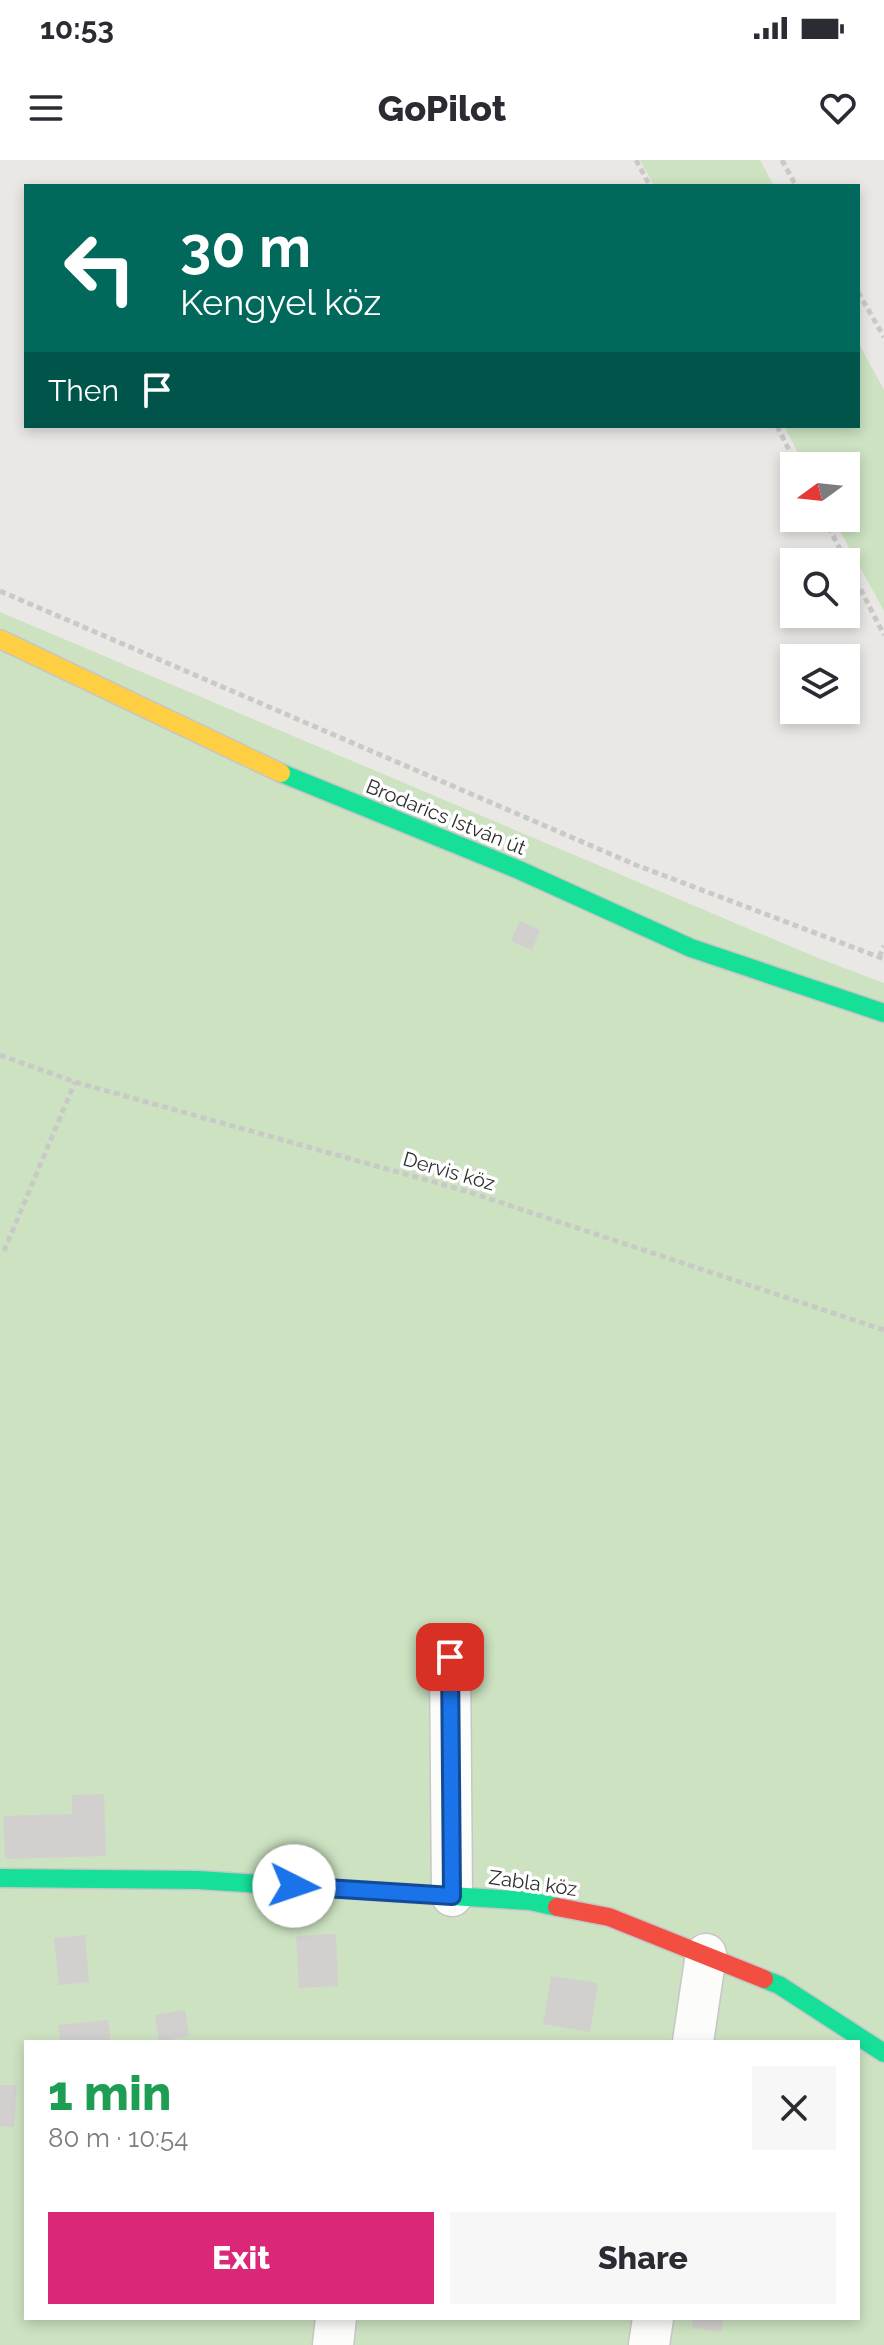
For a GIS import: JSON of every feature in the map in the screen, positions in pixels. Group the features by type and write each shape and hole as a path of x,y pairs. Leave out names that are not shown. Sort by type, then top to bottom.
{"street":[{"name":"Brodarics István út","path":"0,639 278,772 519,870 691,948 884,1013"},
{"path":"450,1657 452,1896"},
{"name":"Zabla köz","path":"0,1878 198,1880 530,1901 609,1917 779,1985 884,2053"},
{"path":"693,2040 706,1954"},
{"path":"333,2345 336,2320"},
{"path":"649,2345 653,2320"}],"path":[{"path":"636,160 649,184"},
{"path":"782,160 795,184"},
{"path":"860,295 884,337"},
{"path":"778,428 790,452"},
{"path":"831,532 884,635"},
{"path":"0,591 636,865 882,958 884,946"},
{"name":"Dervis köz","path":"0,1055 75,1082 466,1191 884,1330"},
{"path":"4,1251 75,1082"}],"green space":[{"path":"640,160 760,160 773,184 653,184"},
{"path":"860,346 884,390 884,611 860,567 860,548 849,548 841,532 860,532 860,452 798,452 785,428 860,428"},
{"path":"0,612 818,958 884,983 884,2345 0,2345"}],"building":[{"path":"520,921 540,930 532,950 511,941"},
{"path":"104,1794 106,1856 5,1859 3,1816 72,1814 72,1795"},
{"path":"336,1934 338,1986 299,1988 296,1936"},
{"path":"85,1935 89,1982 59,1985 54,1938"},
{"path":"551,1976 598,1983 590,2032 543,2024"},
{"path":"185,2010 189,2036 159,2040 155,2015"},
{"path":"108,2020 111,2040 60,2040 58,2025"},
{"path":"0,2085 17,2085 14,2127 0,2126"},
{"path":"693,2320 723,2320 721,2332 692,2328"}],"traffic: fast":[{"path":"281,773 519,870 691,948 884,1013"},
{"path":"0,1878 198,1880 530,1901 557,1907"},
{"path":"764,1979 779,1985 884,2053"}],"traffic: slow":[{"path":"0,639 281,773"}],"traffic: jam":[{"path":"557,1907 609,1917 764,1979"}],"route":[{"path":"294,1886 452,1896 450,1657"}]}
